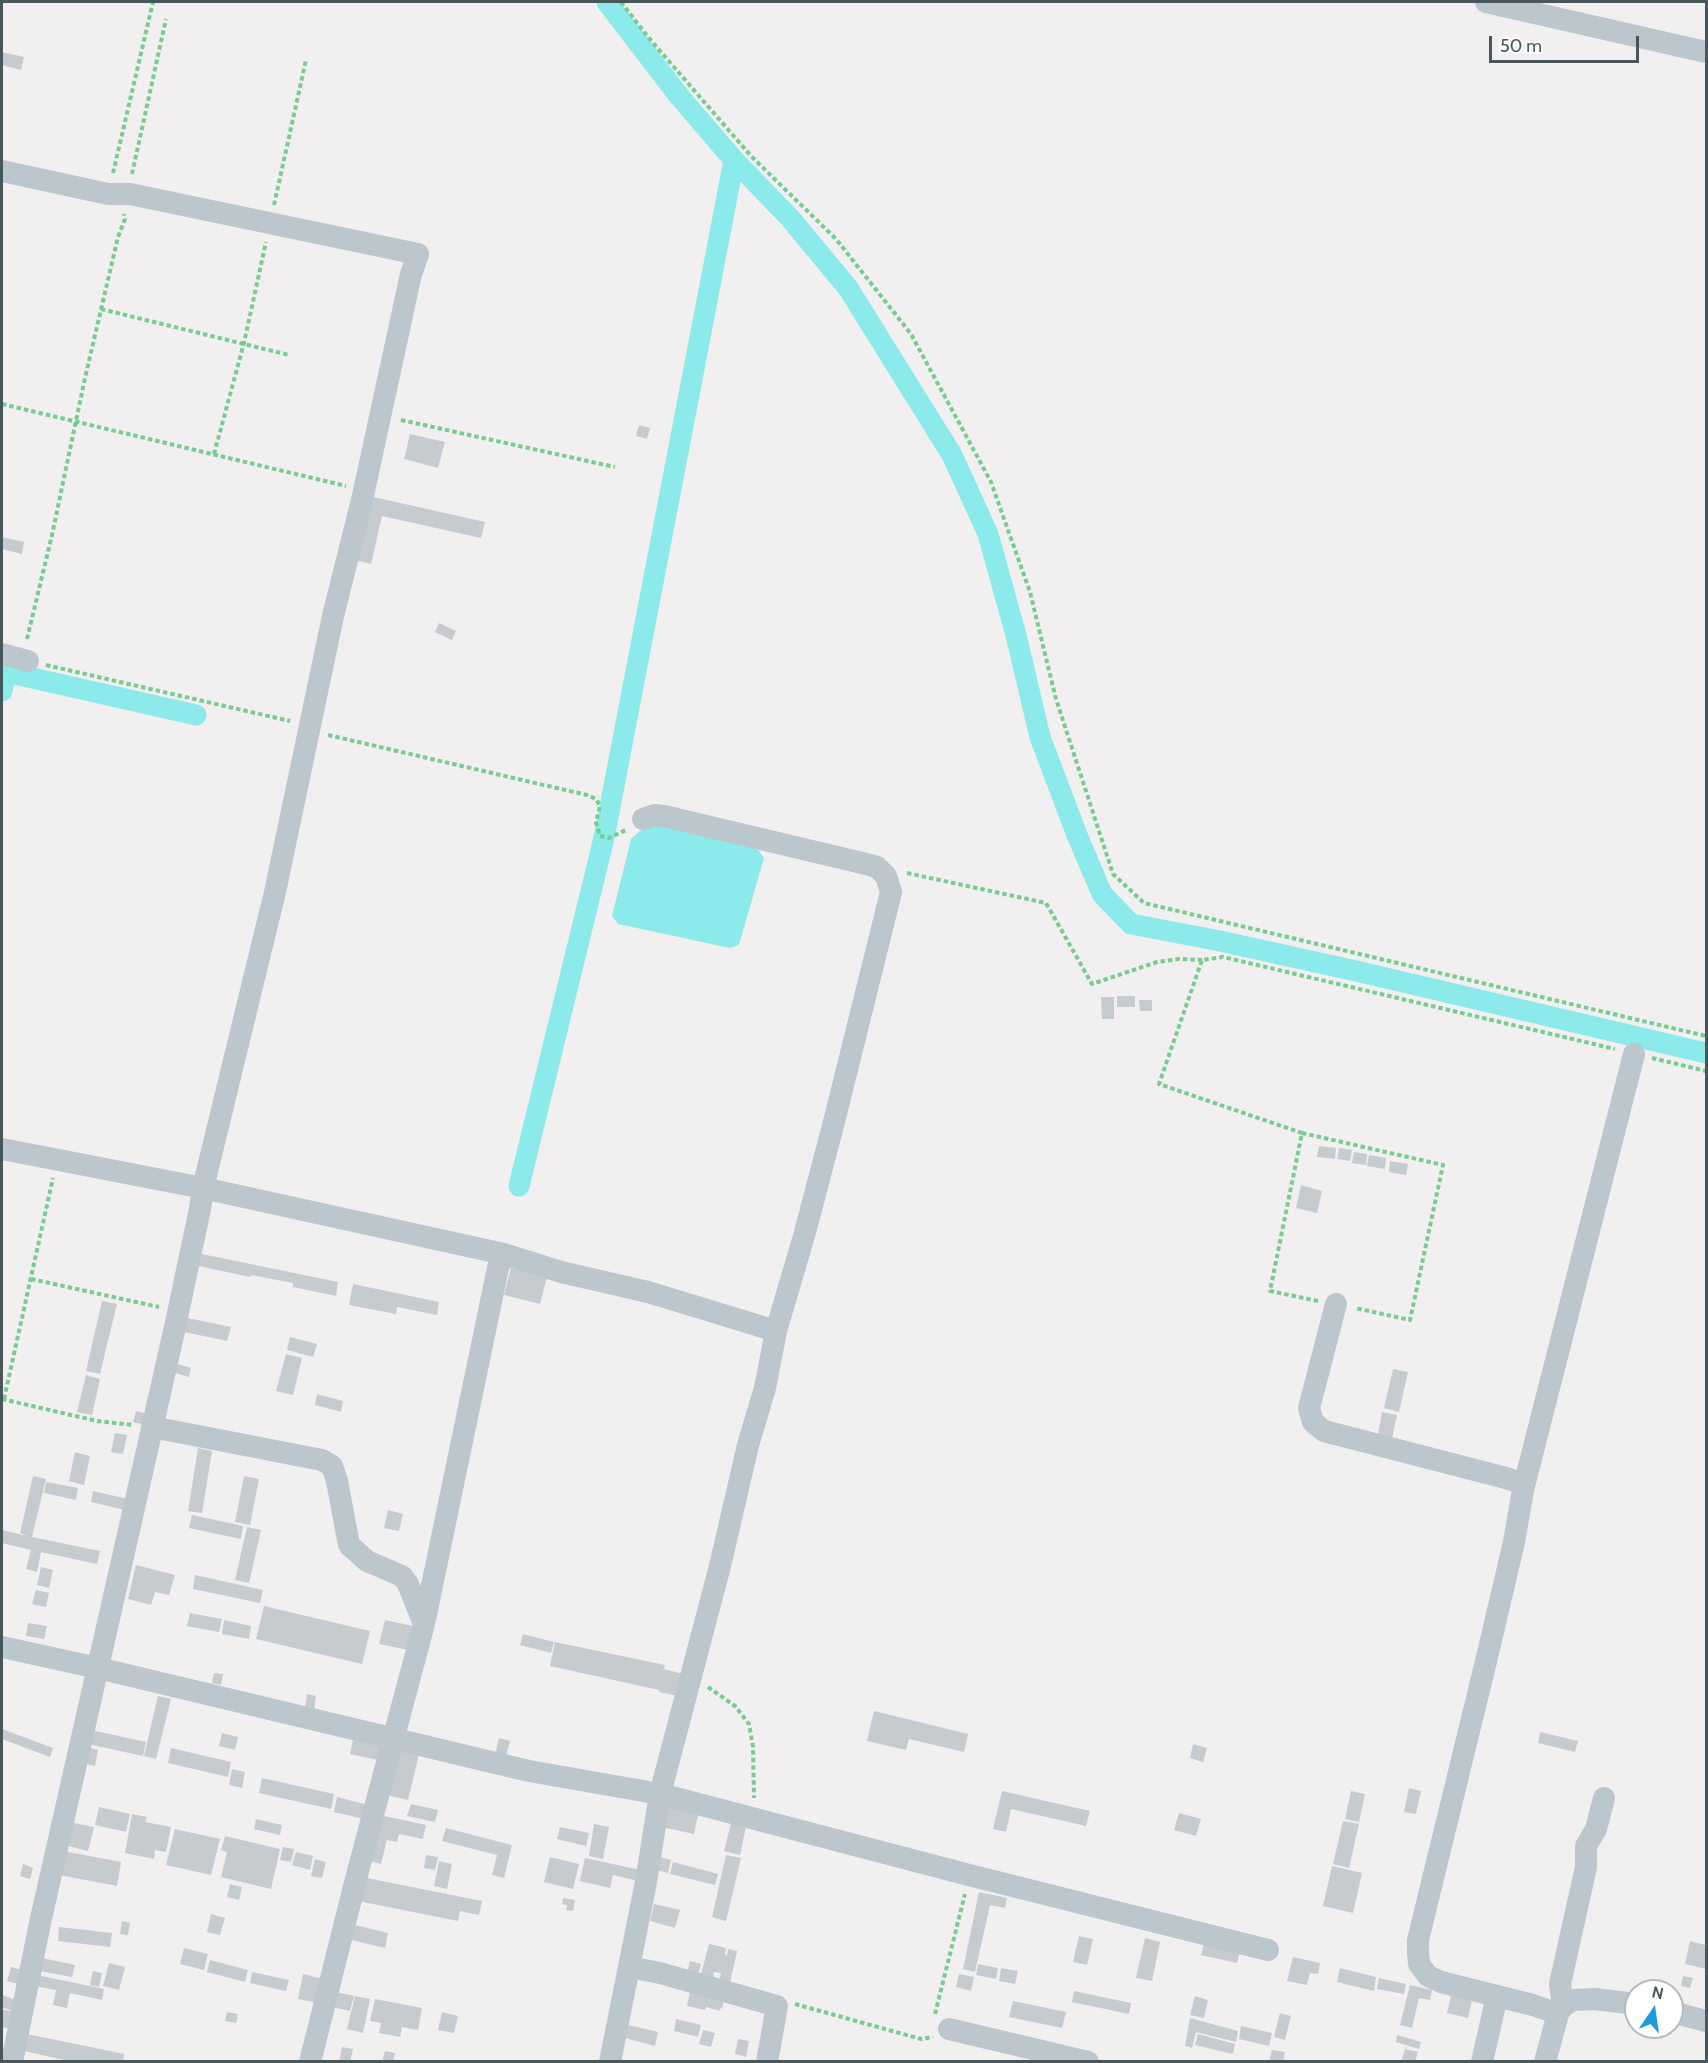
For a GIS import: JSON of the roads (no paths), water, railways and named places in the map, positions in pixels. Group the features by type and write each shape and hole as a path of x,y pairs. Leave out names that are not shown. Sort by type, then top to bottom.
{"street":[{"path":"1486,2 1707,52"},
{"path":"2,171 115,194 130,194 418,254 411,274 364,490 333,616 275,892 203,1188 178,1312 40,1923 12,2061"},
{"path":"610,2061 646,1882 660,1794 720,1566 748,1445 765,1388 776,1331 816,1193 891,892 886,876 876,867 664,816 655,815 643,819"},
{"path":"1624,2003 1595,1999 1573,2000 1560,2010 1441,1983 1428,1976 1419,1964 1418,1940 1514,1542 1523,1490 1634,1054"},
{"path":"2,1149 203,1188 504,1254 561,1272 648,1292 776,1331"},
{"path":"310,2061 424,1624 498,1268 504,1254"},
{"path":"1336,1304 1309,1408 1313,1422 1324,1431 1506,1478 1521,1484 1523,1490"},
{"path":"152,1427 322,1460 332,1466 337,1481 348,1545 367,1561 402,1576 408,1584 424,1624"},
{"path":"2,1647 529,1771 660,1794 1268,1950"},
{"path":"1545,2061 1560,2010 1560,1984 1586,1867 1586,1846 1596,1829 1605,1798"},
{"path":"629,1968 660,1973 777,2006 767,2061"},
{"path":"1482,2061 1497,1996"},
{"path":"1684,2015 1707,2021"},
{"path":"937,2027 1088,2061"}],"water":[{"path":"667,825 755,846 764,858 739,945 730,948 618,924 612,916 631,839 646,826"}],"waterway":[{"path":"607,2 679,96 734,160 790,218 848,288 952,455 988,534 1016,635 1040,737 1077,835 1102,894 1131,924 1356,971 1706,1053"},
{"path":"519,1186 604,838 734,160"},
{"path":"2,691 6,672 196,715"}]}
